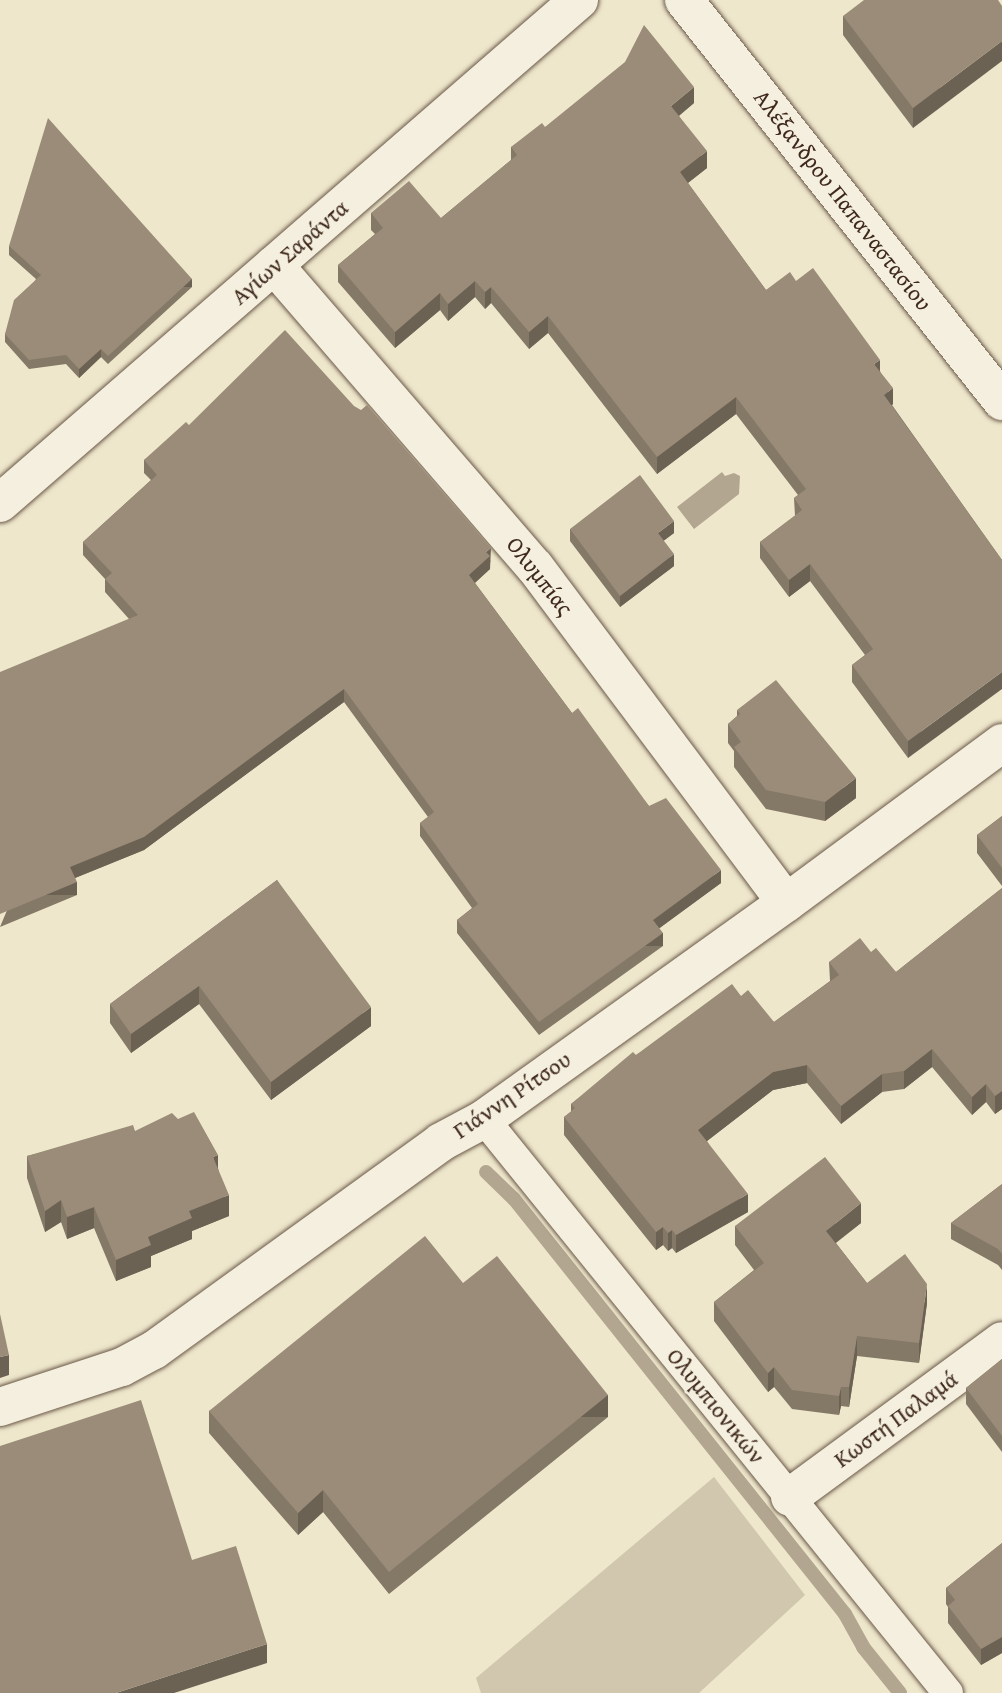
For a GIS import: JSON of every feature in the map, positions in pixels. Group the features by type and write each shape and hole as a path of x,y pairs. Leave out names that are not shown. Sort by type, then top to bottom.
{"street":[{"name":"Αγίων Σαράντα","path":"0,503 579,0"},
{"name":"Αλέξανδρου Παπαναστασίου","path":"684,0 1001,399"},
{"name":"Ολυμπίας","path":"274,265 535,568 786,903"},
{"name":"Γιάννη Ρίτσου","path":"0,1407 122,1367 154,1350 441,1142 484,1119 786,903 1002,743"},
{"name":"Ολυμπιονικών","path":"484,1119 948,1693"},
{"name":"Κωστή Παλαμά","path":"790,1497 1002,1341"}],"shaded area":[{"path":"722,472 725,476 734,473 740,476 739,494 694,529 677,507"},
{"path":"714,1477 805,1595 699,1693 481,1693 476,1678"}],"building":[{"path":"864,0 998,0 1002,6 1002,41 913,108 843,16"},
{"path":"644,25 694,87 671,106 707,151 680,172 766,290 790,272 796,281 813,268 880,360 874,364 893,388 884,395 1002,560 1002,672 908,741 852,665 873,649 810,564 789,580 760,542 802,510 794,498 806,489 736,397 657,457 548,316 529,332 491,287 485,292 475,281 448,304 440,293 395,332 338,265 383,228 371,213 409,181 441,218 517,155 511,147 542,123 545,127 625,62"},
{"path":"48,118 192,279 108,356 101,349 79,369 66,355 29,360 5,334 14,300 41,275 9,246"},
{"path":"285,330 354,406 361,410 367,405 491,548 486,552 490,556 469,575 572,713 578,708 649,806 666,798 721,870 653,920 663,933 539,1022 457,920 478,904 420,823 434,812 344,689 144,837 70,867 77,882 0,914 0,672 138,615 105,579 112,573 83,542 157,475 144,460 186,422 189,425"},
{"path":"640,475 674,521 658,533 674,554 620,596 570,529"},
{"path":"776,680 856,778 825,802 766,790 734,747 741,742 728,724 740,714 737,710"},
{"path":"1002,816 1002,868 977,835"},
{"path":"277,880 371,1007 271,1082 199,986 131,1034 110,1004"},
{"path":"1002,888 1002,1091 995,1096 986,1084 972,1097 932,1049 904,1071 882,1074 841,1106 807,1065 773,1072 698,1130 748,1194 676,1235 672,1230 668,1233 663,1227 656,1232 564,1117 575,1108 571,1104 633,1052 636,1055 732,984 741,996 748,990 774,1022 839,975 829,962 860,938 871,952 876,948 896,972"},
{"path":"194,1112 218,1155 213,1157 229,1195 189,1211 192,1218 148,1237 151,1245 116,1260 94,1207 67,1217 61,1200 45,1211 27,1156 133,1125 135,1131 172,1113 178,1119"},
{"path":"825,1157 861,1203 826,1231 867,1283 905,1254 927,1284 919,1343 857,1336 849,1387 841,1387 839,1396 792,1390 774,1367 768,1373 714,1302 764,1263 735,1226"},
{"path":"1002,1184 1002,1254 998,1249 951,1223"},
{"path":"425,1236 463,1283 497,1256 608,1395 389,1572 323,1490 298,1513 209,1411"},
{"path":"0,1314 9,1355 0,1357"},
{"path":"1002,1359 1002,1436 966,1388"},
{"path":"141,1400 192,1560 236,1546 267,1644 116,1693 0,1693 0,1446"},
{"path":"1002,1543 1002,1637 981,1649 948,1606 955,1600 946,1588"}],"waterway":[{"path":"486,1172 514,1199 845,1614 863,1647 900,1693"}]}
